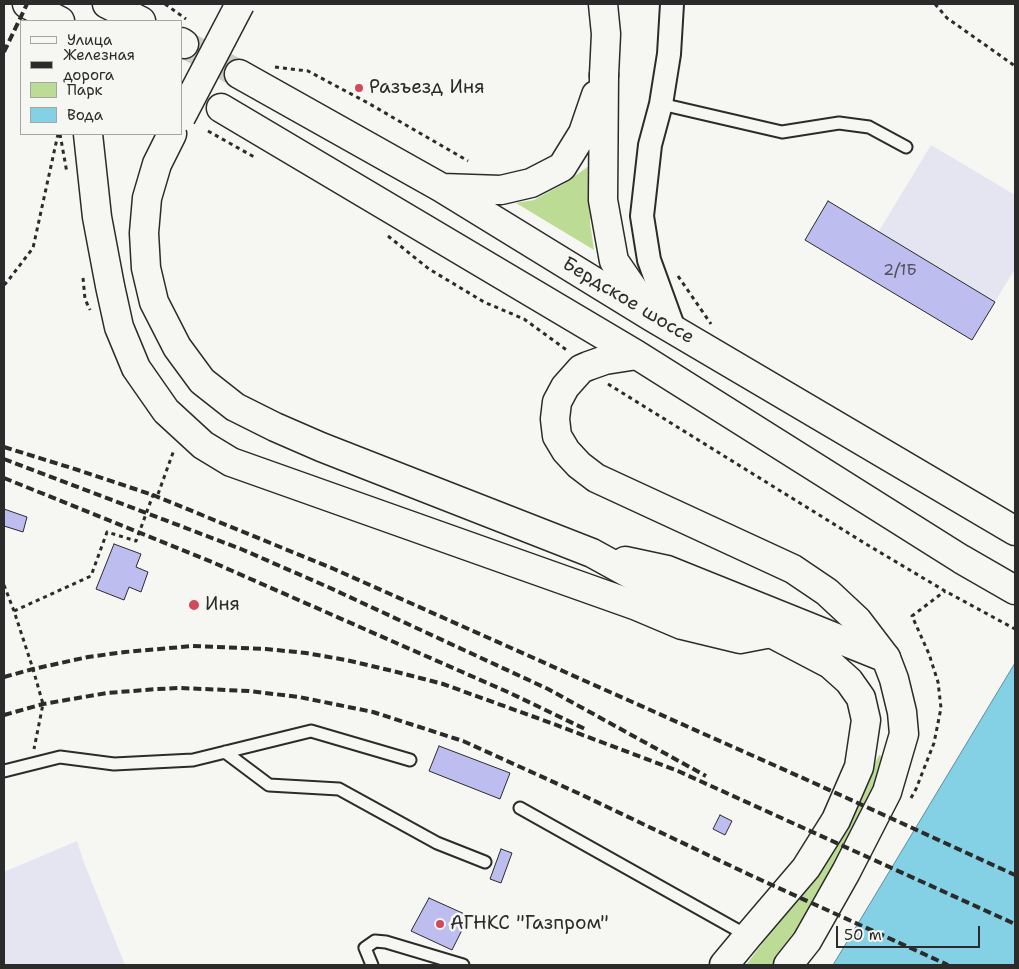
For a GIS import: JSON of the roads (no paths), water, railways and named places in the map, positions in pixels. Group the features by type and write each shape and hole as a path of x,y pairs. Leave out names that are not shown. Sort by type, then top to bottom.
{"main road":[{"path":"182,115 240,4"},
{"path":"604,4 606,34 603,200 614,261 663,323"},
{"name":"Бердское шоссе","path":"239,74 442,188 663,323 1015,531"},
{"path":"442,188 501,190 531,183 562,167 583,133 604,75"},
{"path":"221,108 637,356 961,559 1015,590"},
{"path":"88,135 98,217 119,328 136,368 166,411 203,445 231,462 630,598 682,625 740,639 772,633"},
{"path":"172,135 157,164 147,198 144,233 146,268 154,302 177,346 202,381 235,407 275,427 592,554 661,590 772,633 830,664 850,681 861,698 866,720 859,767 836,820 806,868 724,965"},
{"path":"637,356 605,360 581,369 565,387 557,402 555,419 557,436 566,451 579,465 596,478 793,569 827,592 857,620 886,658 894,678 902,712 904,734 887,792 846,872 807,941 788,965"},
{"path":"592,554 667,570 886,658"}],"street":[{"path":"663,323 649,260 642,216 650,145 661,104 669,54 672,4"}],"lane":[{"path":"661,104 782,132 839,123 869,127 906,147"},
{"path":"592,554 611,576"},
{"path":"4,771 60,757 114,764 193,760 311,731 410,760"},
{"path":"224,752 269,785 339,789 437,843 486,862"},
{"path":"520,808 748,936"},
{"path":"372,965 365,948 374,941 386,942 463,965"}],"water":[{"path":"1015,663 1015,965 833,965"}],"tunnel":[{"path":"184,44 239,74"}],"railway":[{"path":"4,52 27,4"},
{"path":"4,447 153,495 334,569 814,783 1015,875"},
{"path":"4,459 241,549 328,587 548,689 706,776"},
{"path":"4,478 212,562 510,693 585,729"},
{"path":"4,677 88,657 193,646 266,649 306,653 393,671 443,684 678,771 1015,924"},
{"path":"4,715 43,704 107,693 180,688 249,691 299,697 373,712 463,741 948,965"}],"place":[{"name":"Разъезд Иня","path":"359,88"},
{"name":"Иня","path":"194,605"},
{"name":"АГНКС \"Газпром\"","path":"440,924"}]}
